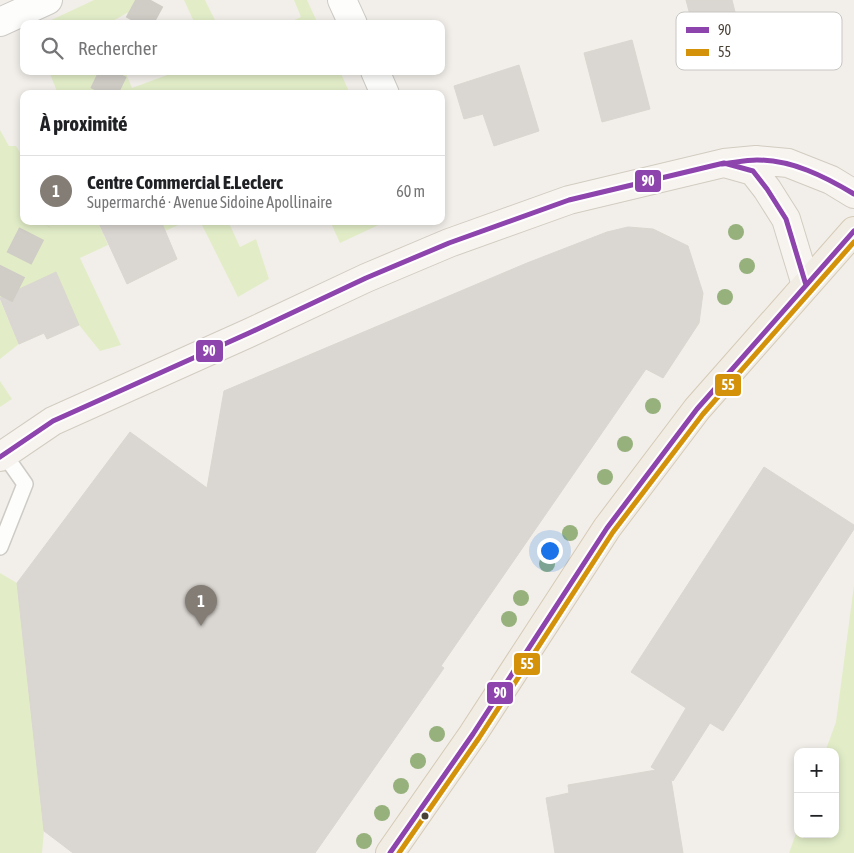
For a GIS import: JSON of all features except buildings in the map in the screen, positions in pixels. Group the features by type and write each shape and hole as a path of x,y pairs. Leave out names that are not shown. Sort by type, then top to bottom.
{"main road":[{"path":"2,455 53,421 366,278 448,243 569,200 724,163 756,160 788,163 832,180 854,194"},
{"path":"724,163 753,171 767,189 786,219 806,285"},
{"path":"390,853 474,734 607,528 697,409 854,232"}],"street":[{"path":"0,22 48,0"},
{"path":"342,0 351,20"},
{"path":"377,75 383,90"}],"lane":[{"path":"0,547 25,484 2,455"}],"green space":[{"path":"94,0 137,0 140,6 114,20 52,20"},
{"path":"184,0 205,0 215,20 193,20"},
{"path":"294,0 307,0 316,20 295,20 301,17"},
{"path":"51,75 127,75 132,88 167,75 342,75 348,90 56,90"},
{"path":"0,130 9,146 16,146 20,152 20,225 99,225 108,245 80,258 121,345 100,351 79,325 56,272 0,298"},
{"path":"163,225 178,225 165,231"},
{"path":"202,225 230,225 240,247 256,239 269,279 238,297"},
{"path":"332,225 378,225 340,243"},
{"path":"0,300 19,344 0,359"},
{"path":"0,381 12,399 0,407"},
{"path":"0,573 17,583 44,831 42,853 0,853"},
{"path":"854,585 854,853 789,853 794,838 839,838 839,748 826,748 836,722"}],"tunnel":[{"path":"140,20 151,0"},
{"path":"105,90 112,75"},
{"path":"0,296 36,225"}],"transit line":[{"name":"90","path":"722,164 748,160 783,163 819,175 854,194"},
{"name":"90","path":"0,457 53,421 366,278 449,243 569,200 724,163 753,171 767,189 786,219 806,285"},
{"name":"90","path":"390,853 473,734 607,528 697,409 854,231"},
{"name":"55","path":"399,853 479,738 613,532 703,414 854,242"}],"place":[{"name":"Centre Commercial E.Leclerc","path":"201,626"}]}
